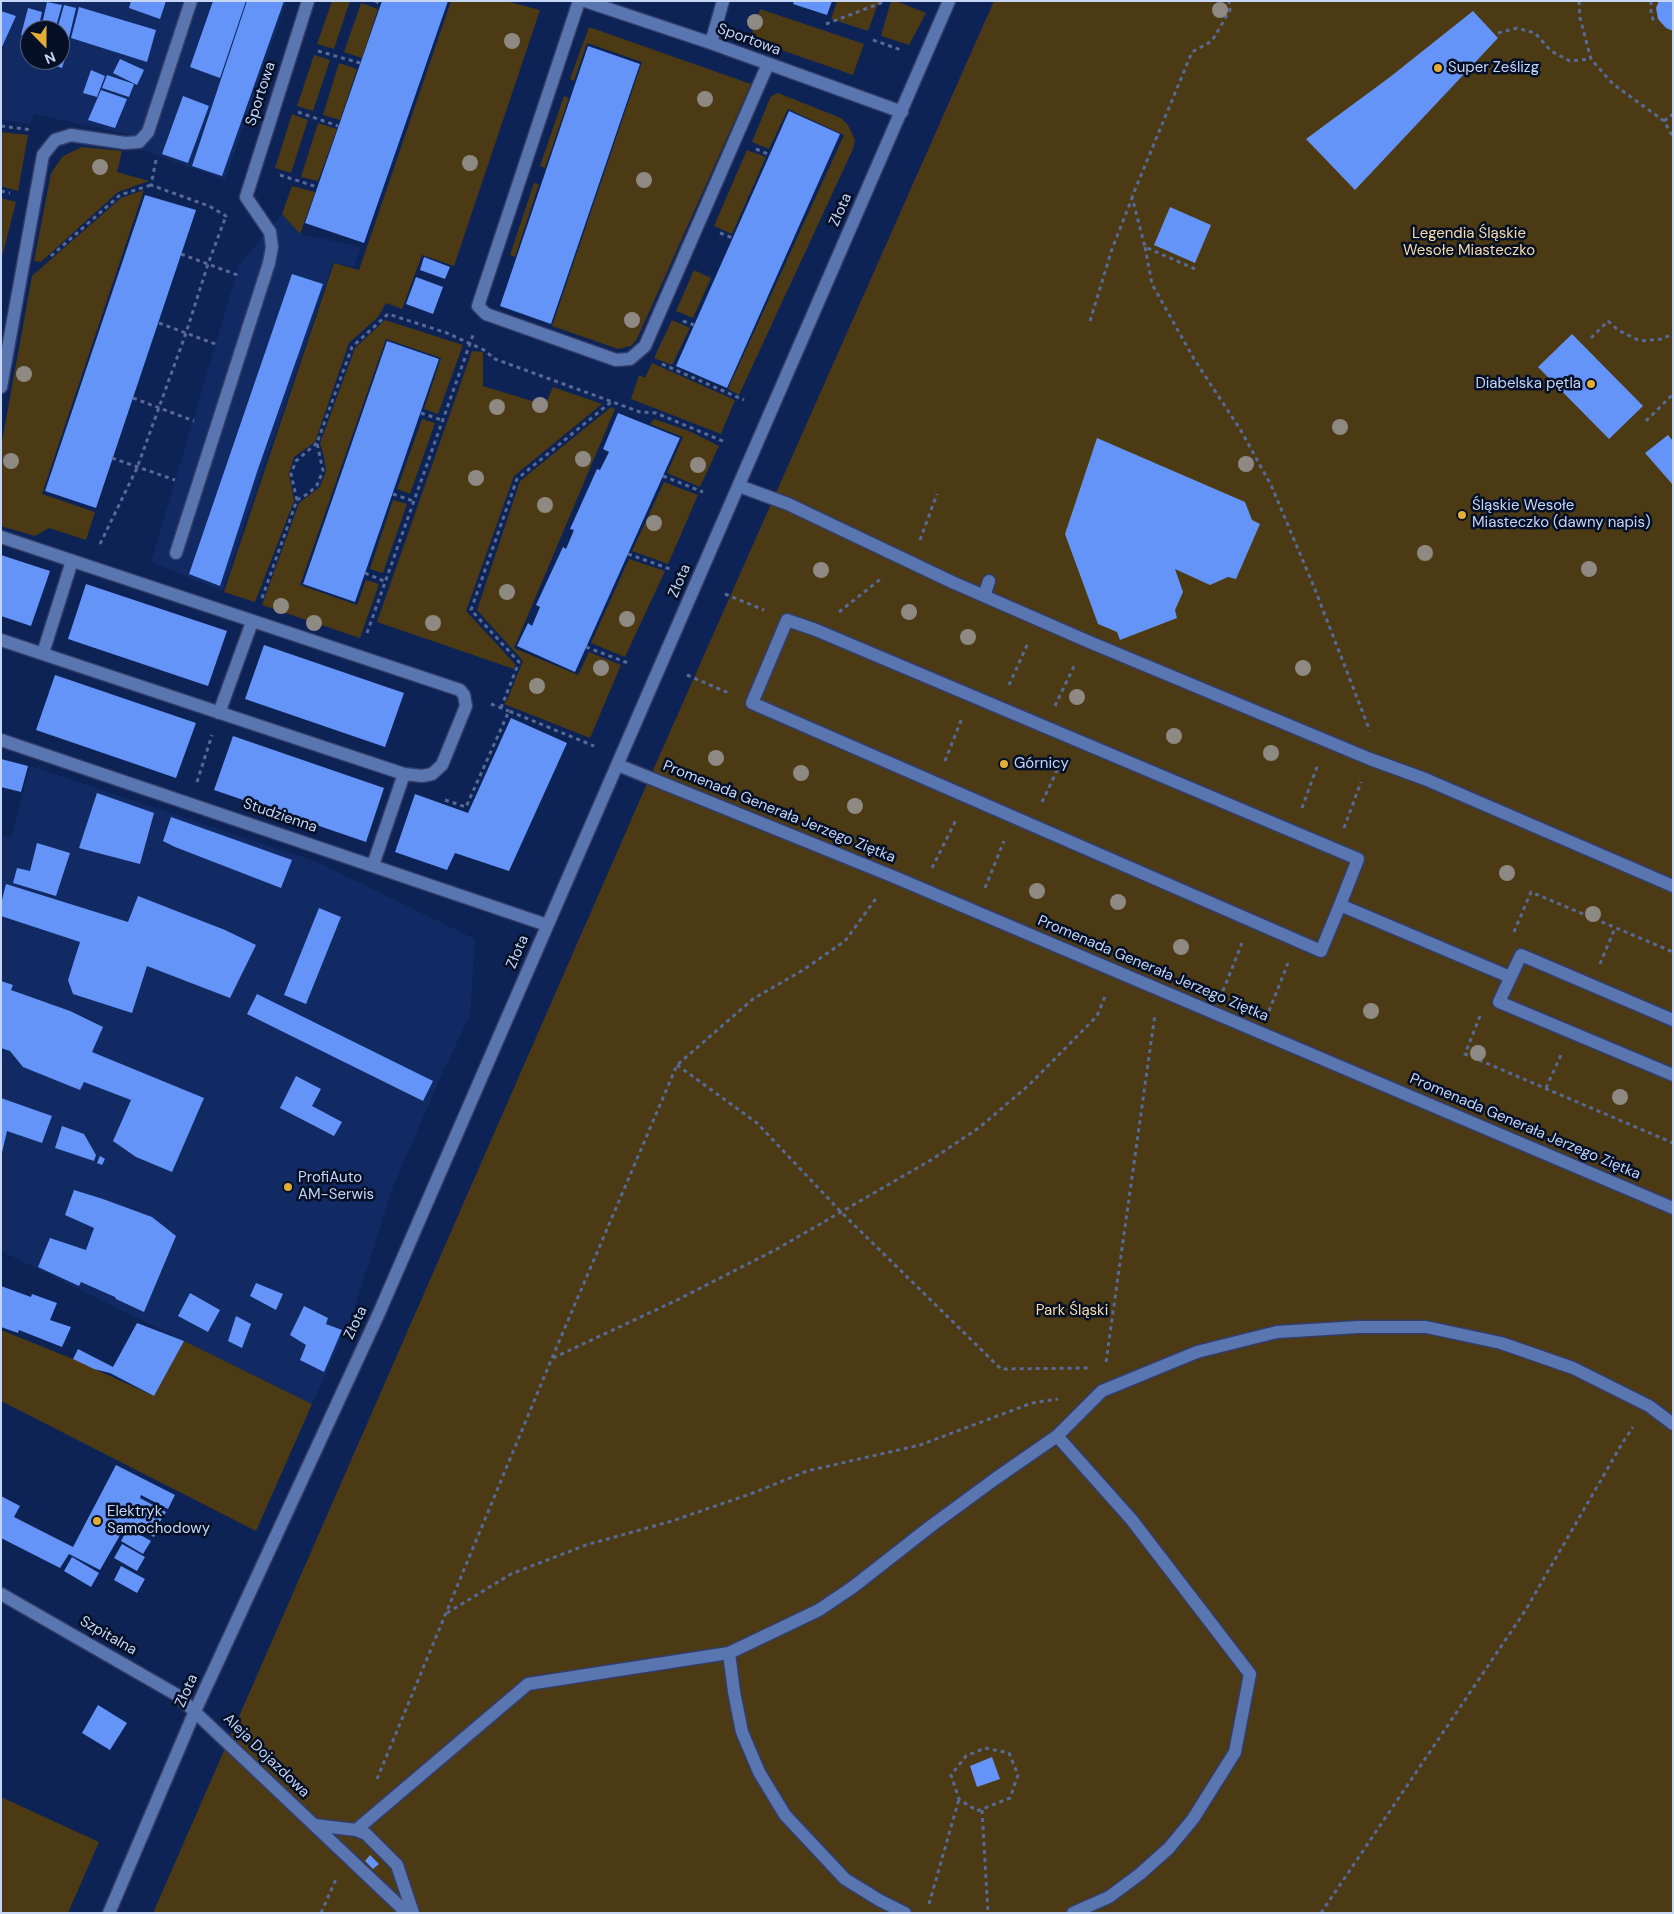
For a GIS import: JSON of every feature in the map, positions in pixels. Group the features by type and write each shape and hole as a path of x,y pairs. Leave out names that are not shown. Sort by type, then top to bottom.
{"street":[{"path":"1,387 24,270 43,155 55,140 72,135 125,143 139,142 148,132 191,1"},
{"name":"Sportowa","path":"246,197 308,1"},
{"path":"579,1 478,306 486,314 616,360 630,359 645,346 768,64"},
{"name":"Sportowa","path":"585,1 711,43 902,112"},
{"path":"711,43 724,1"},
{"name":"Złota","path":"108,1913 195,1712 379,1313 949,1"},
{"path":"176,552 272,247 270,232 246,197"},
{"path":"738,486 788,504 984,596 1087,641 1370,759 1434,783 1673,886"},
{"path":"1,537 92,569 460,690 464,695 466,706 442,766 432,774 422,776 404,774 1,640"},
{"path":"43,653 72,561"},
{"path":"984,596 989,581"},
{"path":"787,620 816,630 970,697 1358,859 1321,951 752,703 787,620"},
{"path":"220,713 252,622"},
{"name":"Studzienna","path":"1,740 547,925"},
{"name":"Promenada Generała Jerzego Ziętka","path":"618,765 922,888 1673,1208"},
{"path":"374,865 404,774"},
{"path":"1340,905 1510,976"},
{"path":"1673,1020 1522,955 1510,976 1499,1002 1673,1075"},
{"path":"356,1830 528,1684 728,1653 819,1610 853,1587 979,1490 1038,1447 1057,1436 1102,1391 1197,1352 1277,1332 1359,1327 1426,1326 1501,1343 1573,1368 1649,1406 1673,1424"},
{"path":"1057,1436 1131,1519 1250,1674 1235,1752 1193,1819 1169,1848 1140,1874 1109,1897 1073,1913"},
{"name":"Szpitalna","path":"1,1594 177,1695 195,1712"},
{"path":"728,1653 742,1732 759,1772 785,1815 845,1879 879,1900 905,1913"},
{"name":"Aleja Dojazdowa","path":"195,1712 406,1913"},
{"path":"314,1825 356,1830 366,1834 398,1865 413,1913"}],"path":[{"path":"376,1 381,4"},
{"path":"826,24 886,1"},
{"path":"1090,321 1112,249 1192,52 1212,41 1230,10 1229,1"},
{"path":"1580,1 1580,18 1591,59 1613,84 1664,121 1673,137"},
{"path":"1651,1 1651,14 1654,22"},
{"path":"1498,33 1518,28 1535,33 1551,50 1570,61 1591,59"},
{"path":"873,40 903,51"},
{"path":"294,44 360,63"},
{"path":"275,105 338,126"},
{"path":"1664,121 1673,114"},
{"path":"139,142 157,157 151,185"},
{"path":"255,167 317,187"},
{"path":"24,270 39,266 120,195 151,185 209,206 226,216"},
{"path":"92,569 99,545 137,468 226,216 246,197"},
{"path":"1132,197 1152,284 1194,359 1240,429 1271,484 1384,764"},
{"path":"1145,247 1195,269"},
{"path":"181,254 262,283"},
{"path":"252,622 297,500 291,474 296,460 317,443 352,347 388,314 447,333 484,350 495,359 640,412 656,414 725,442"},
{"path":"360,658 384,580 470,345 477,321 486,314"},
{"path":"1591,338 1608,321 1618,330 1640,341 1673,334"},
{"path":"159,323 240,352"},
{"path":"1646,421 1673,394"},
{"path":"133,398 215,429"},
{"path":"500,708 519,662 471,610 517,479 611,402"},
{"path":"421,413 442,420"},
{"path":"297,500 309,493 317,485 324,471 317,443"},
{"path":"112,458 196,488"},
{"path":"663,476 703,492"},
{"path":"393,494 413,501"},
{"path":"628,554 670,569"},
{"path":"365,573 384,580"},
{"path":"725,594 787,620"},
{"path":"999,709 1038,620"},
{"path":"1045,727 1087,641"},
{"path":"586,647 628,663"},
{"path":"687,675 752,703"},
{"path":"936,783 970,697"},
{"path":"445,800 466,807 509,711 594,746"},
{"path":"196,783 220,713"},
{"path":"1032,825 1071,739"},
{"path":"1292,832 1327,741"},
{"path":"1336,850 1370,759"},
{"path":"922,888 968,797"},
{"path":"976,912 1014,817"},
{"path":"374,1785 552,1358 677,1065 753,999 803,970 845,941 892,876"},
{"path":"1673,952 1531,892 1465,1054 1673,1143"},
{"path":"1215,1013 1250,920"},
{"path":"1592,985 1615,928"},
{"path":"1261,1033 1297,940"},
{"path":"552,1358 694,1291 776,1249 932,1160 980,1127 1029,1085 1097,1016 1116,971"},
{"path":"445,1614 511,1574 586,1545 672,1521 753,1493 807,1471 920,1445 1032,1403 1102,1391 1159,989"},
{"path":"1546,1088 1571,1031"},
{"path":"677,1065 757,1123 841,1212 1001,1369 1106,1368"},
{"path":"1321,1913 1525,1611 1622,1442 1649,1406"},
{"path":"985,1748 1009,1753 1018,1775 1010,1798 982,1810 977,1811 959,1799 950,1775 966,1756 985,1748"},
{"path":"926,1913 959,1799"},
{"path":"982,1810 988,1913"},
{"path":"321,1913 346,1855"}],"shaded area":[{"path":"1,1 287,1 225,180 129,145 131,135 34,114 31,124 1,120"},
{"path":"282,214 300,234 361,247 354,267 333,262 222,591 151,562 239,265"},
{"path":"30,766 317,862 475,939 470,1015 392,1189 352,1316 312,1404 1,1251 1,836 11,838"}],"green space":[{"path":"332,1 350,1 334,49 317,44"},
{"path":"451,1 506,1 540,10 454,266 422,255 402,309 386,303 378,317 349,343 315,442 294,457 289,473 294,501 255,602 224,592 334,263 359,270"},
{"path":"837,1 879,1 868,31 831,19"},
{"path":"891,1 896,1 926,13 909,45 881,36"},
{"name":"Park Śląski","path":"994,1 1673,1 1673,1913 153,1913 646,786"},
{"path":"361,3 378,9 362,58 344,52"},
{"path":"760,9 864,44 853,75 750,39"},
{"path":"589,27 751,84 637,339 631,346 618,349 552,326 642,62 587,43 574,81 570,79"},
{"path":"314,55 330,60 313,111 297,106"},
{"path":"339,63 357,69 340,120 323,115"},
{"path":"778,93 841,118 848,125 855,140 853,149 739,395 728,389 844,135 788,109 769,149 752,142 771,96"},
{"path":"564,96 569,98 545,168 540,166"},
{"path":"292,114 308,120 291,173 275,168"},
{"path":"318,123 337,129 318,181 301,177"},
{"path":"1,132 28,135 18,191 1,186"},
{"path":"82,147 122,151 117,172 149,181 118,192 41,262 34,261 51,173 63,156"},
{"path":"747,150 766,157 732,234 714,226"},
{"path":"534,183 539,184 515,257 510,255"},
{"path":"292,186 315,192 300,234 282,214"},
{"path":"144,190 42,494 95,512 86,540 49,528 35,536 4,527 1,525 1,447 32,276 121,198"},
{"path":"1,198 16,202 2,257 1,257"},
{"path":"694,270 711,278 693,318 676,311"},
{"path":"385,320 463,345 438,414 424,409 441,358 386,339 300,585 357,605 366,580 379,584 360,638 262,605 299,503 320,487 326,471 320,443 355,348"},
{"path":"672,320 690,328 672,365 654,358"},
{"path":"472,351 483,352 483,386 545,405 553,387 602,404 514,476 466,611 515,664 514,669 377,622"},
{"path":"652,363 735,400 721,434 631,399 639,375 645,378"},
{"path":"611,407 615,409 514,648 578,675 589,652 621,665 590,738 504,704 523,661 477,610 520,481"},
{"path":"422,419 435,423 410,494 397,489"},
{"path":"654,419 689,431 719,446 700,487 667,473 683,437 650,424"},
{"path":"664,482 698,495 668,564 632,551"},
{"path":"393,500 407,504 383,573 370,569"},
{"path":"629,559 665,571 625,657 591,643"},
{"path":"1,1330 73,1359 154,1396 184,1341 312,1404 256,1531 1,1401"},
{"path":"1,1797 99,1842 68,1913 1,1913"}],"building":[{"path":"131,1 166,1 160,19 129,8"},
{"path":"213,1 246,1 220,78 190,67"},
{"path":"247,1 284,1 222,176 192,166"},
{"path":"382,1 448,1 364,243 305,223"},
{"path":"794,1 832,1 827,15 793,4"},
{"path":"1659,1 1673,1 1673,31 1666,28 1658,19 1656,8"},
{"path":"47,2 62,5 58,20 43,20"},
{"path":"64,5 76,8 70,34 70,20 60,20"},
{"path":"79,7 156,30 147,62 71,38"},
{"path":"28,8 42,12 40,20 25,20"},
{"path":"1,11 16,16 1,49"},
{"path":"1473,11 1498,38 1355,190 1306,139 1390,77"},
{"path":"588,46 640,64 551,324 500,306"},
{"path":"120,59 144,70 137,85 113,73"},
{"path":"91,70 105,76 97,97 83,93"},
{"path":"107,75 134,84 129,97 102,88"},
{"path":"101,90 127,99 115,128 88,120"},
{"path":"183,96 209,106 188,163 162,154"},
{"path":"789,111 840,134 727,388 676,366"},
{"path":"145,195 196,210 96,508 45,491"},
{"path":"1170,207 1211,225 1195,263 1154,245"},
{"path":"424,257 450,267 445,279 420,270"},
{"path":"292,274 323,284 258,469 220,586 189,574"},
{"path":"416,277 443,287 433,314 406,304"},
{"path":"1572,334 1643,406 1609,439 1538,367"},
{"path":"387,341 439,359 355,602 303,584"},
{"path":"618,413 680,438 575,672 517,646 528,623 532,626 540,607 536,605 563,547 566,549 574,530 570,529 597,469 600,470 609,452 603,449"},
{"path":"1668,435 1673,441 1673,485 1645,453"},
{"path":"1097,438 1245,502 1252,520 1260,524 1236,579 1228,577 1210,585 1175,569 1183,592 1175,610 1177,618 1120,640 1117,632 1098,624 1065,534"},
{"path":"1,555 50,571 31,626 1,616"},
{"path":"86,584 227,631 208,686 68,639"},
{"path":"264,645 404,693 385,747 245,699"},
{"path":"55,675 196,723 176,778 36,730"},
{"path":"511,718 567,743 509,871 455,853 447,870 395,852 415,794 468,813"},
{"path":"233,736 384,788 366,842 214,790"},
{"path":"1,759 28,766 21,792 1,787"},
{"path":"97,793 154,813 140,864 79,848"},
{"path":"171,817 292,860 281,888 163,841"},
{"path":"37,843 70,853 56,896 13,883 17,868 30,871"},
{"path":"6,884 128,922 138,896 225,930 256,945 230,998 147,966 132,1013 73,994 68,980 80,942 1,916 1,904"},
{"path":"319,908 341,917 306,1004 284,995"},
{"path":"1,981 13,985 11,990 70,1011 103,1027 92,1052 204,1098 172,1172 136,1157 113,1141 131,1100 84,1082 80,1090 23,1067 10,1051 1,1048"},
{"path":"257,994 433,1081 423,1101 247,1014"},
{"path":"296,1076 321,1089 312,1106 342,1122 334,1136 280,1108"},
{"path":"1,1098 52,1116 42,1143 7,1131 1,1157"},
{"path":"62,1126 84,1134 96,1155 94,1161 55,1148"},
{"path":"100,1156 105,1159 102,1165 97,1163"},
{"path":"74,1190 152,1217 176,1236 144,1312 81,1282 79,1286 38,1267 50,1238 86,1250 94,1228 65,1215"},
{"path":"256,1283 283,1294 276,1310 250,1296"},
{"path":"1,1286 31,1297 32,1294 57,1303 50,1320 71,1327 62,1347 19,1330 18,1333 1,1327"},
{"path":"190,1293 220,1310 208,1332 178,1316"},
{"path":"304,1306 328,1318 326,1324 342,1330 324,1372 300,1360 306,1345 290,1335"},
{"path":"236,1316 251,1324 242,1348 228,1341"},
{"path":"137,1323 184,1341 154,1396 110,1373 94,1369 73,1359 78,1349 113,1367"},
{"path":"116,1465 175,1495 168,1509 141,1495 140,1498 166,1512 158,1525 161,1526 154,1537 127,1523 100,1570 69,1554 60,1568 1,1538 1,1496 20,1506 14,1517 73,1547"},
{"path":"128,1528 151,1541 143,1554 121,1541"},
{"path":"122,1544 145,1557 137,1571 114,1558"},
{"path":"72,1557 99,1573 91,1587 64,1571"},
{"path":"121,1566 145,1579 137,1593 114,1580"},
{"path":"98,1705 127,1723 110,1750 82,1733"},
{"path":"992,1757 1000,1779 977,1787 970,1766"},
{"path":"370,1855 379,1864 373,1869 365,1861"}],"place":[{"name":"Super Ześlizg","path":"1438,68"},
{"name":"Diabelska pętla","path":"1591,384"},
{"name":"Śląskie Wesołe Miasteczko (dawny napis)","path":"1462,515"},
{"name":"Górnicy","path":"1004,764"},
{"name":"ProfiAuto AM-Serwis","path":"288,1187"},
{"name":"Elektryk Samochodowy","path":"97,1521"}],"park label":[{"name":"Legendia Śląskie Wesołe Miasteczko","path":"1469,242"}]}
